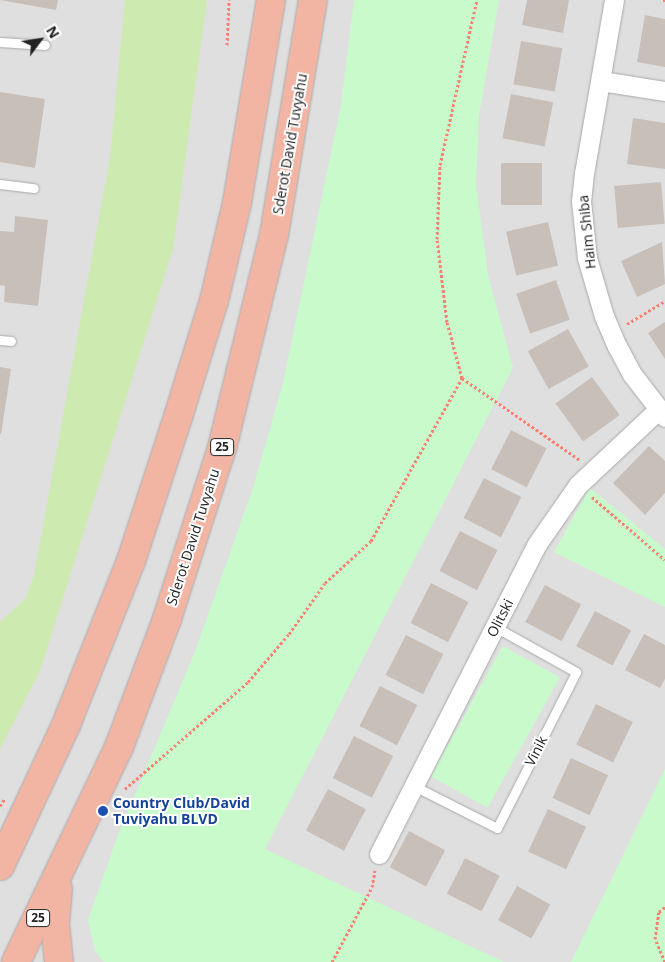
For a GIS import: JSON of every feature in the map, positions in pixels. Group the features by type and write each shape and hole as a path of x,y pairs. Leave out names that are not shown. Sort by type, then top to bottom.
{"highway":[{"path":"0,866 66,725 130,561 178,418 214,301 238,203 271,0"},
{"name":"Sderot David Tuvyahu","path":"16,962 60,874 122,738 167,619 222,448 274,235 313,0"},
{"path":"59,962 55,925 60,874"}],"street":[{"name":"Haim Shiba","path":"614,0 581,201 587,258 612,334 632,374 662,413"},
{"path":"602,81 665,91"},
{"name":"Olitski","path":"379,854 537,544 578,485 592,470 662,413"}],"lane":[{"path":"0,42 44,45"},
{"path":"0,184 34,188"},
{"path":"0,340 11,341"},
{"name":"Vinik","path":"414,786 497,828 576,672 495,626"}],"path":[{"path":"227,45 229,0"},
{"path":"478,0 440,165 437,239 447,322 462,378 510,409 592,470"},
{"path":"612,334 665,300"},
{"path":"120,794 248,682 289,634 325,583 371,541 462,378"},
{"path":"578,485 665,560"},
{"path":"0,806 10,789"},
{"path":"332,962 372,887 379,854"},
{"path":"665,907 659,912 654,939 665,962"}],"shaded area":[{"path":"0,0 665,0 665,962 0,962"}],"green space":[{"path":"125,0 207,0 173,249 40,671 0,749 0,622 25,599 34,575 110,157"},
{"path":"354,0 499,0 479,116 476,184 488,275 513,368 265,849 504,962 104,962 95,951 88,920 116,840 194,654 252,491 283,383 341,105"},
{"path":"590,488 665,549 665,607 554,552"},
{"path":"503,646 560,678 488,808 431,776"},
{"path":"665,769 665,962 571,962"}],"building":[{"path":"0,0 58,0 56,10"},
{"path":"527,0 569,0 563,33 522,25"},
{"path":"645,15 665,19 665,67 637,62"},
{"path":"521,41 562,48 555,92 513,84"},
{"path":"0,92 45,99 35,168 0,162"},
{"path":"511,94 553,102 545,146 502,138"},
{"path":"633,118 665,123 665,169 627,164"},
{"path":"501,163 542,163 542,205 501,205"},
{"path":"661,182 665,224 618,228 614,186"},
{"path":"15,216 48,220 38,306 4,302 5,286 0,285 0,231 14,232"},
{"path":"548,222 558,266 516,276 506,232"},
{"path":"662,242 665,284 637,297 621,261"},
{"path":"556,280 570,320 530,333 516,294"},
{"path":"665,322 665,359 648,333"},
{"path":"568,329 589,367 549,389 528,351"},
{"path":"0,367 11,369 1,434 0,434"},
{"path":"592,377 620,415 583,441 556,403"},
{"path":"511,430 547,448 527,487 491,469"},
{"path":"649,446 665,461 665,493 645,515 613,483"},
{"path":"484,478 521,497 501,537 464,518"},
{"path":"460,531 497,550 477,590 440,571"},
{"path":"431,583 468,602 448,642 411,623"},
{"path":"545,585 581,604 561,641 525,622"},
{"path":"595,611 631,630 612,666 576,646"},
{"path":"644,634 665,645 665,679 660,688 625,670"},
{"path":"406,635 443,654 423,694 386,675"},
{"path":"380,686 417,705 397,745 360,726"},
{"path":"596,704 633,722 613,762 576,744"},
{"path":"354,736 393,756 372,798 333,778"},
{"path":"571,758 608,775 590,815 552,798"},
{"path":"328,789 366,809 344,851 306,830"},
{"path":"548,809 586,827 566,869 528,852"},
{"path":"409,831 445,850 426,886 390,867"},
{"path":"465,858 500,876 482,911 447,894"},
{"path":"517,886 550,904 531,939 498,920"}],"place":[{"name":"Country Club/David Tuviyahu BLVD","path":"103,811"}]}
